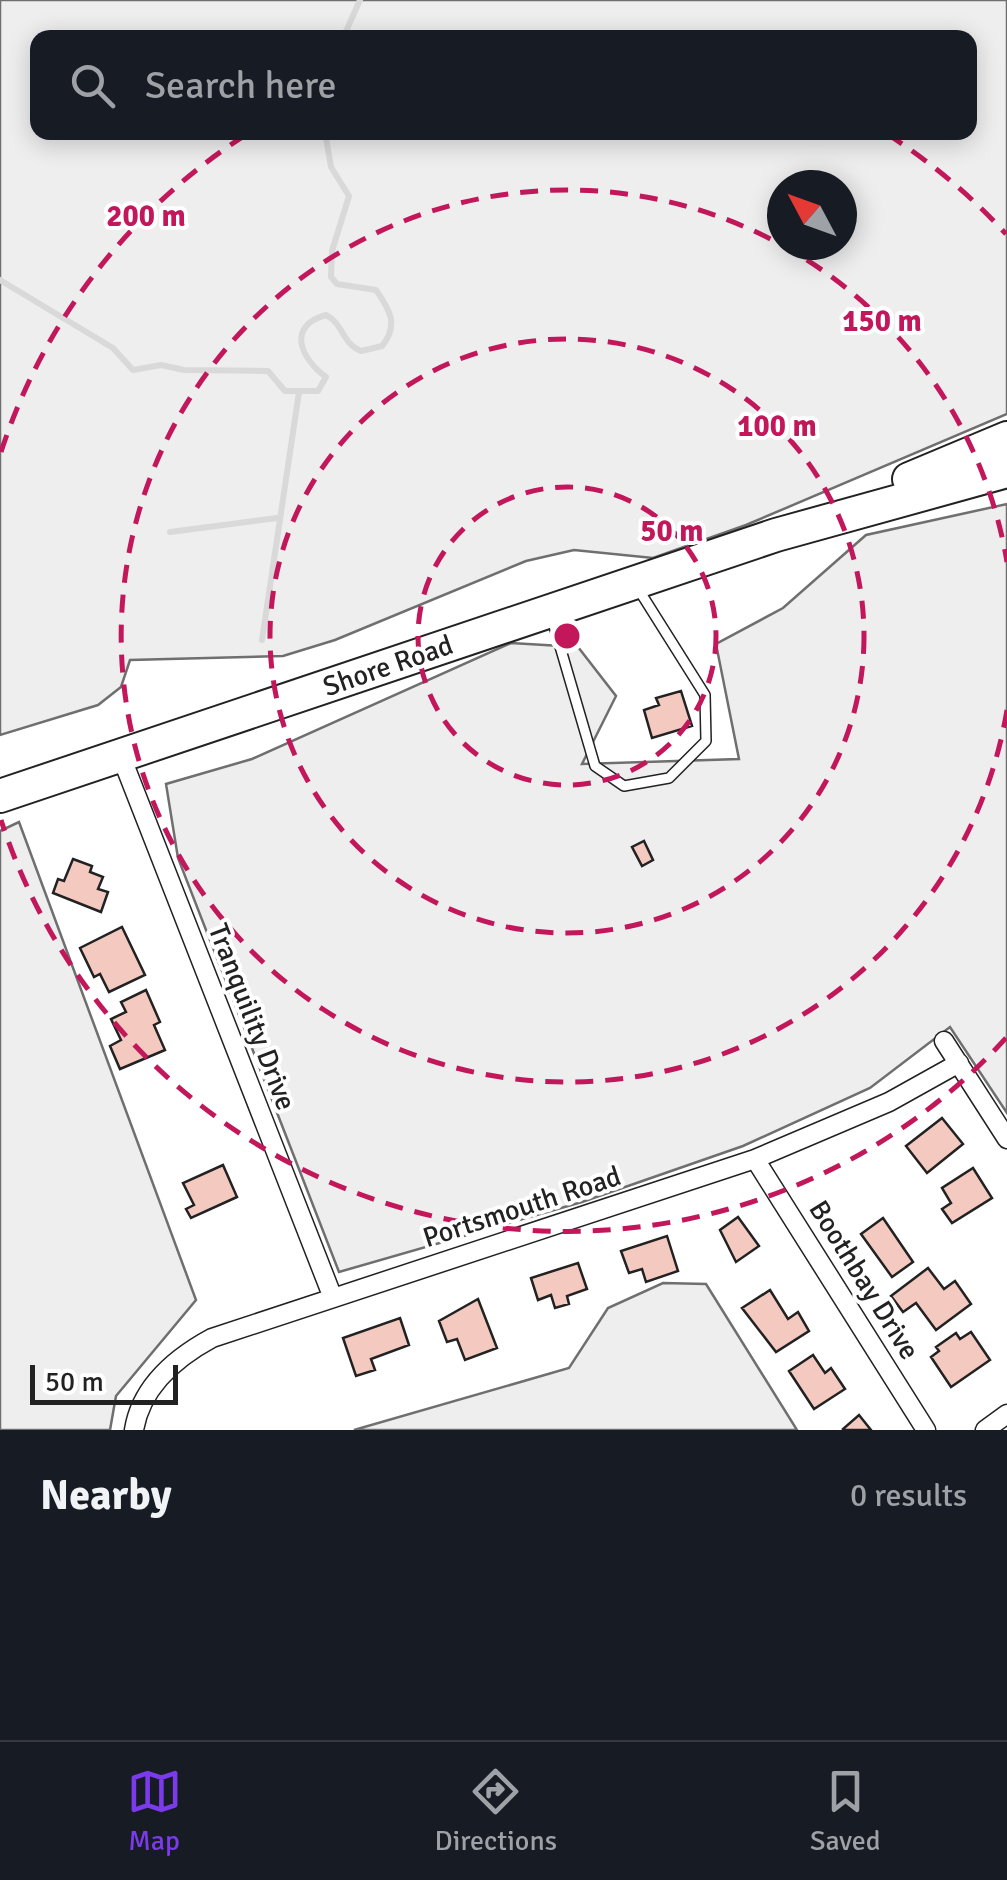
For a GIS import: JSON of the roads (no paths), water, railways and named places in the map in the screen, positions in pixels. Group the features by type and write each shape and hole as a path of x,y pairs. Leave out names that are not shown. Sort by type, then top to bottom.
{"highway":[{"name":"Shore Road","path":"776,534 1007,438"},
{"path":"933,489 1007,460"},
{"path":"933,489 1007,471"},
{"name":"Shore Road","path":"0,796 776,534 933,489"}],"street":[{"name":"Tranquility Drive","path":"121,756 333,1298"},
{"path":"944,1041 1007,1139"},
{"name":"Portsmouth Road","path":"134,1430 154,1384 190,1350 333,1298 756,1159 889,1102 958,1064"},
{"name":"Boothbay Drive","path":"756,1159 926,1430"},
{"path":"985,1430 1007,1414"}],"lane":[{"path":"550,611 595,766 624,786 669,778 706,741 705,694 634,582"}],"waterway":[{"path":"347,30 360,0"},
{"path":"0,280 113,348 133,370 161,365 184,370 268,371 285,391 318,391 326,377 310,361 302,343 302,335 313,320 326,315 350,344 361,351 382,346 391,324 389,311 376,290 337,284 331,277 332,251 349,196 331,167 326,140"},
{"path":"262,640 299,392"},
{"path":"170,532 277,518"}]}
